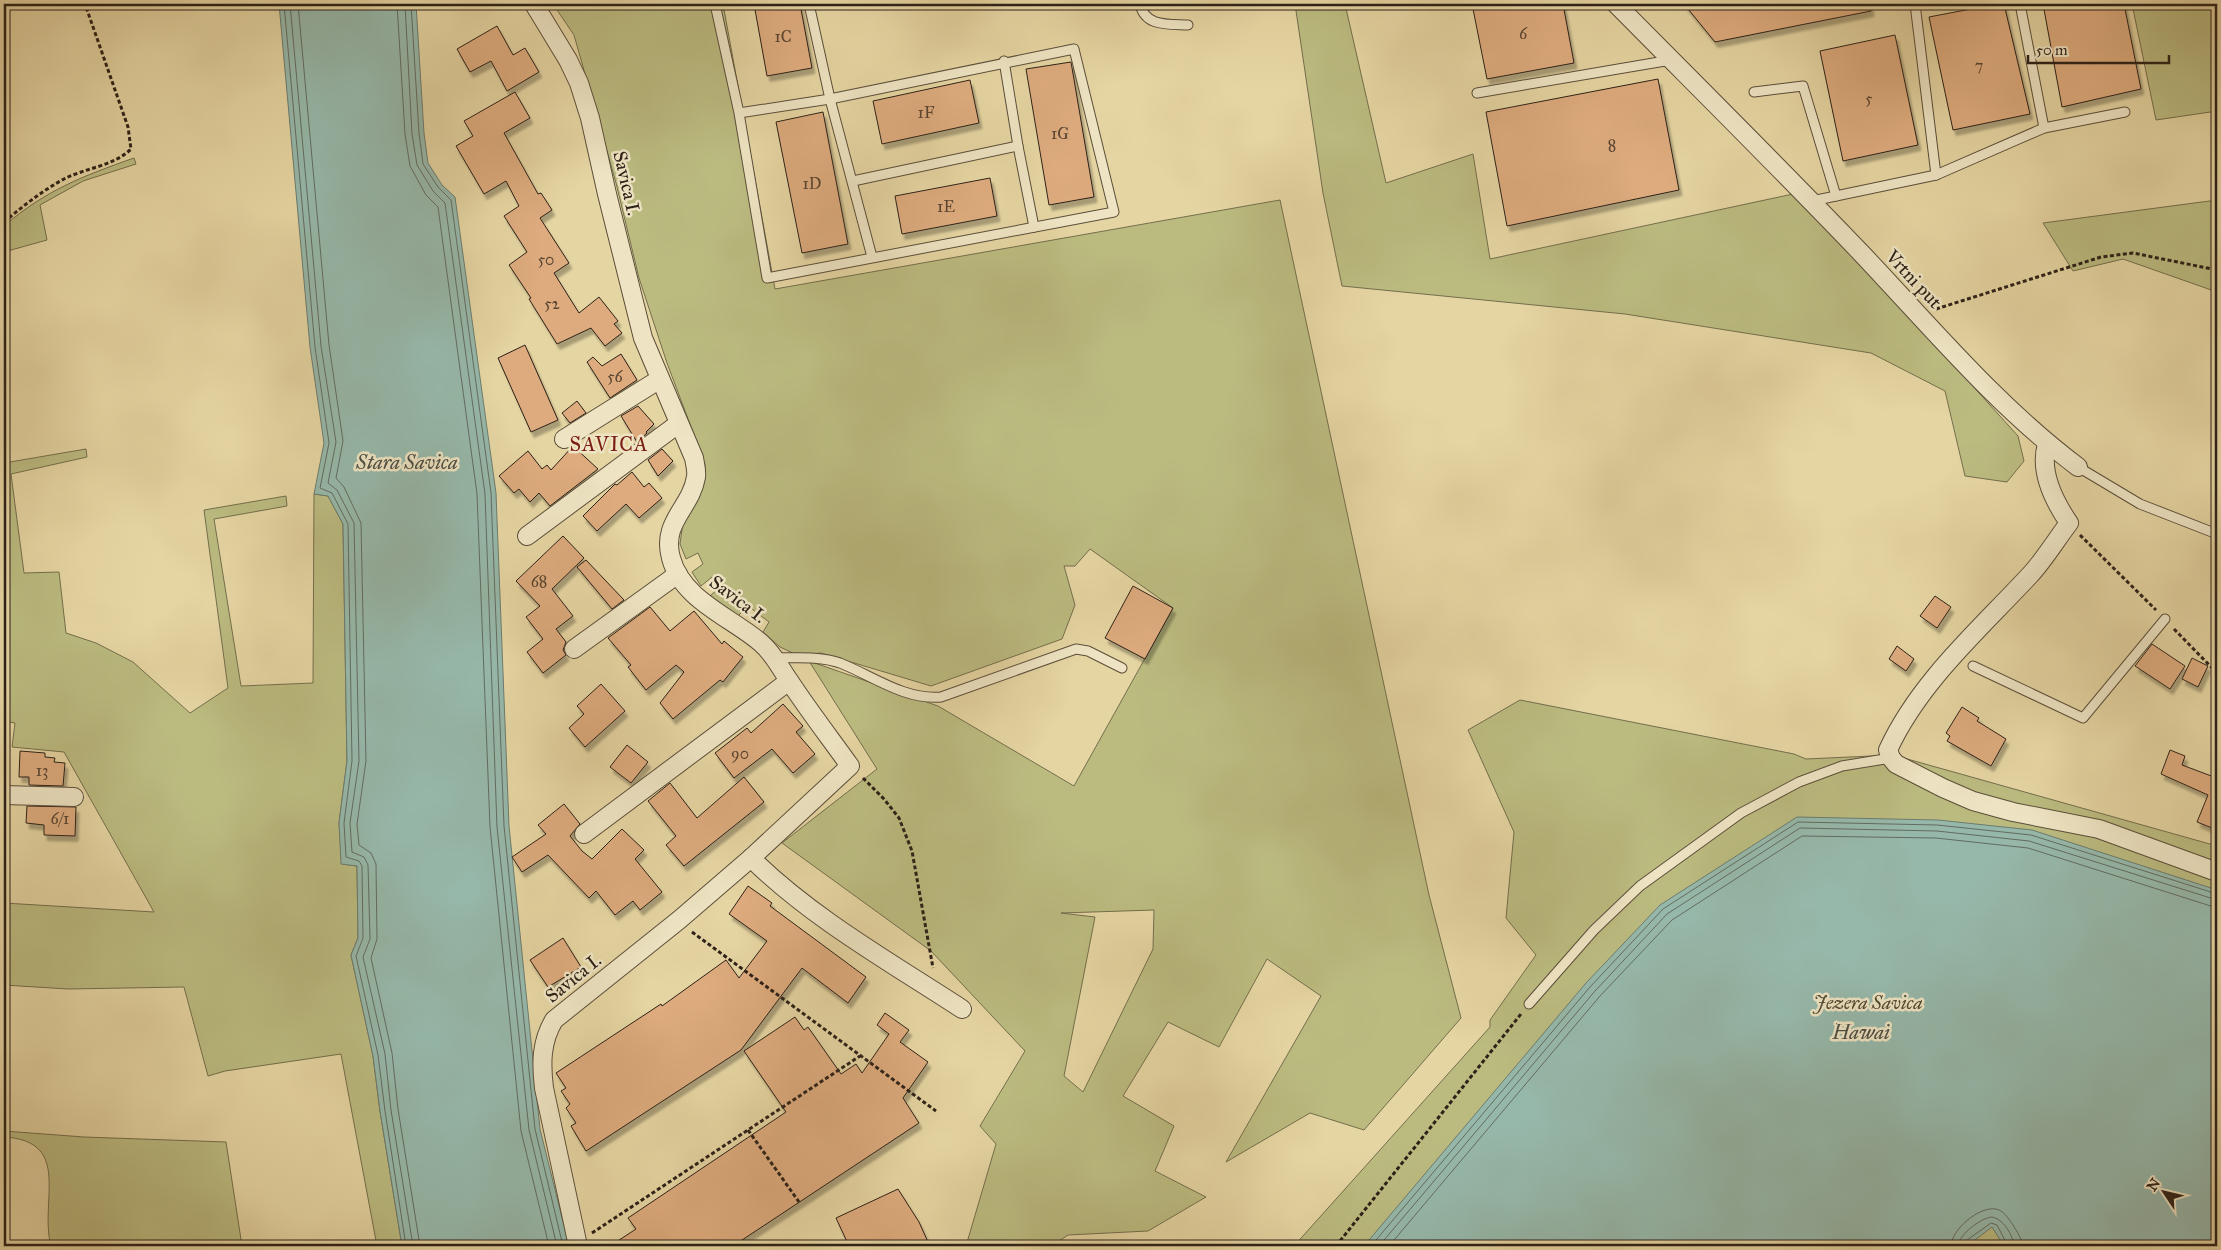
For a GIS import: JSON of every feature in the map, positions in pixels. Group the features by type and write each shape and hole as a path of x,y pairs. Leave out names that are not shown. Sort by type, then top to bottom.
{"street":[{"name":"Savica I.","path":"534,4 568,60 579,83 590,118 606,194 643,338 694,458 696,474 694,482 672,525 668,540 671,559 678,574 694,593 717,614 746,632 776,658 789,681 850,766 751,858 679,920 554,1020 546,1033 541,1065 544,1088 577,1242"},
{"name":"Vrtni put","path":"1616,4 1812,201 1984,384 2047,444 2078,467"},
{"path":"564,439 660,379"},
{"path":"527,536 678,424"},
{"path":"2047,444 2043,458 2058,507 2069,523 2031,574 1976,630 1929,688 1896,733 1888,750 1891,758 1896,764 1973,801 2013,812 2099,829 2217,872"},
{"path":"574,649 678,574"},
{"path":"584,834 789,681"},
{"path":"4,795 74,798"},
{"path":"751,858 773,880 854,939 962,1009"}],"lane":[{"path":"715,4 739,113 767,278 1114,212 1074,49 1004,61 830,99 739,113"},
{"path":"808,4 830,99 872,257"},
{"path":"1140,4 1147,18 1159,24 1188,25"},
{"path":"1918,4 1936,174"},
{"path":"2020,4 2044,128"},
{"path":"1477,94 1672,60"},
{"path":"1004,61 1034,227"},
{"path":"1754,92 1803,86 1836,196"},
{"path":"1812,201 1936,174 2044,128 2125,112"},
{"path":"853,181 1018,146"},
{"name":"Vrtni put","path":"2078,467 2140,504 2217,534"},
{"path":"1973,666 2083,718 2165,619"},
{"path":"776,658 814,659 838,663 902,692 926,698 941,697 1076,649 1088,651 1122,668"},
{"path":"1529,1004 1594,930 1640,886 1741,813 1798,782 1842,766 1891,758"}],"path":[{"path":"4,222 23,205 65,179 115,160 131,149 128,127 85,4"},
{"path":"1919,314 2101,257 2134,253 2217,270"},
{"path":"2069,523 2217,673"},
{"path":"850,766 884,799 899,818 912,851 933,960 933,990"},
{"path":"679,920 696,936 936,1112"},
{"path":"1336,1246 1529,1004"},
{"path":"577,1242 600,1229 860,1056"},
{"path":"748,1130 799,1202"}],"green space":[{"path":"553,4 723,4 775,289 1280,200 1429,895 1461,1018 1364,1130 1310,1113 1226,1162 1321,996 1267,959 1219,1047 1168,1022 1123,1096 1174,1126 1155,1171 1206,1197 1148,1231 1068,1235 1052,1246 966,1246 996,1144 980,1126 1025,1051 931,951 782,843 877,769 809,661 938,706 1074,786 1173,608 1090,549 1075,566 1064,566 1075,605 1062,639 931,686 821,653 797,655 780,647 763,632 769,622 748,606 738,616 722,607 710,596 720,587 712,577 701,586 692,572 703,564 698,553 686,559 680,544 683,522 704,483 705,464 667,363 639,278 616,183 574,35","holes":["1154,910 1153,949 1083,1092 1064,1076 1095,917 1061,913"]},
{"path":"1295,4 1345,4 1386,183 1473,154 1490,259 1793,194 1903,309 2018,436 2024,461 2007,482 1965,476 1945,391 1871,353 1625,314 1342,286 1323,193"},
{"path":"2132,4 2217,4 2217,111 2156,120"},
{"path":"134,158 136,164 83,181 40,205 47,240 4,252 4,226 20,213 66,185"},
{"path":"2217,200 2217,292 2123,259 2073,271 2043,223"},
{"path":"86,449 87,457 11,474 24,573 59,572 66,633 96,643 133,662 190,713 228,688 204,510 286,496 287,506 214,519 241,686 313,683 314,494 328,496 343,524 347,761 339,823 342,864 357,866 358,938 351,955 373,1056 402,1246 377,1246 341,1054 225,1071 208,1076 184,987 68,989 4,985 4,903 154,912 64,752 12,747 15,723 4,721 4,463"},
{"name":"Hawai","path":"1520,700 1794,754 1806,759 1893,755 2217,846 2217,1246 1294,1246 1490,1027 1490,1020 1536,955 1506,918 1514,832 1468,730"},
{"path":"4,1131 84,1137 226,1142 242,1246 51,1246 48,1229 49,1176 46,1161 39,1149 25,1141 4,1137"}],"water":[{"name":"Stara Savica","path":"279,4 416,4 424,133 428,163 442,185 455,197 496,493 509,826 540,1129 569,1246 402,1246 373,1056 351,955 358,938 357,866 341,864 339,823 347,761 343,524 328,496 314,494 324,443 310,347"},
{"name":"Hawai","path":"1797,817 1938,820 2032,830 2217,890 2217,1246 2004,1246 1992,1227 1967,1246 1364,1246 1586,983 1660,905"}],"building":[{"path":"754,4 800,4 812,68 767,76"},
{"path":"1472,4 1563,4 1574,63 1487,79"},
{"path":"1684,4 1870,4 1871,11 1715,42"},
{"path":"2004,4 2030,114 1953,130 1929,17"},
{"path":"2043,4 2124,4 2141,89 2062,107"},
{"path":"497,26 513,55 525,48 539,72 507,91 491,61 470,72 457,49"},
{"path":"1895,35 1918,145 1843,161 1820,51"},
{"path":"1071,62 1094,197 1049,205 1026,69"},
{"path":"1658,79 1679,190 1507,226 1486,112"},
{"path":"970,80 979,123 882,144 873,101"},
{"path":"515,92 530,118 504,133 538,194 541,193 552,210 540,218 569,263 554,273 579,313 599,297 618,321 614,324 622,333 605,346 591,328 557,344 529,299 531,298 509,265 527,252 504,216 519,206 506,181 484,194 456,146 473,136 464,121"},
{"path":"823,112 848,244 802,253 776,122"},
{"path":"990,178 997,216 902,234 895,196"},
{"path":"525,345 558,420 531,432 498,358"},
{"path":"621,354 637,380 610,398 587,362 593,357 602,366"},
{"path":"577,401 586,413 570,423 562,413"},
{"path":"638,406 654,424 637,442 621,416"},
{"path":"573,446 598,469 550,506 539,493 530,502 519,489 514,493 499,476 528,451 542,469 547,465 551,470"},
{"path":"662,449 673,461 658,476 648,460"},
{"path":"632,472 644,487 649,483 662,498 639,518 626,504 597,531 583,516 615,484 617,485"},
{"path":"563,536 584,558 552,589 573,616 556,629 566,642 563,650 566,655 543,673 527,652 543,639 526,617 540,606 516,581"},
{"path":"586,560 624,600 612,609 577,567"},
{"path":"1133,586 1173,608 1145,659 1105,638"},
{"path":"1935,596 1951,607 1937,628 1920,616"},
{"path":"650,607 670,631 694,611 722,644 724,641 743,657 723,682 720,680 673,719 660,703 684,672 676,665 646,690 628,667 631,665 608,638"},
{"path":"2152,644 2185,666 2170,689 2135,666"},
{"path":"1897,646 1914,659 1906,671 1889,659"},
{"path":"2192,658 2208,666 2198,687 2182,679"},
{"path":"601,684 625,711 585,747 569,728 584,714 577,706"},
{"path":"783,704 803,726 796,732 815,754 793,773 772,749 734,778 715,753 747,728 751,733"},
{"path":"1962,707 1979,718 1977,721 2006,739 1991,766 1947,741 1950,736 1946,733"},
{"path":"627,745 648,762 631,783 610,767"},
{"path":"2170,750 2185,756 2182,765 2214,777 2217,773 2217,830 2197,822 2208,795 2161,774"},
{"path":"20,751 45,753 45,757 55,758 54,762 65,763 63,786 29,785 29,777 19,777"},
{"path":"744,777 764,802 684,866 666,845 676,836 648,801 670,783 697,818"},
{"path":"564,804 580,824 570,836 582,851 592,859 622,829 644,850 635,859 662,892 640,910 633,901 615,915 596,891 589,898 548,855 522,872 512,857 546,834 538,825"},
{"path":"27,806 76,807 75,836 44,835 44,825 26,823"},
{"path":"748,886 772,903 770,906 866,977 848,1003 802,968 741,1050 586,1151 571,1126 576,1123 566,1108 570,1104 561,1091 566,1088 556,1073 661,1004 662,1006 726,960 739,978 767,941 729,914"},
{"path":"563,938 581,967 548,987 530,960"},
{"path":"885,1013 909,1030 900,1042 928,1062 903,1098 919,1123 733,1246 610,1246 636,1229 628,1218 786,1112 744,1051 795,1017 804,1030 808,1027 841,1074 856,1064 862,1073 889,1034 877,1025"},
{"path":"898,1189 919,1222 928,1242 919,1246 849,1246 836,1218"}],"district":[{"name":"SAVICA","path":"609,444"}],"park label":[{"name":"Jezera Savica","path":"1868,1002"}]}
